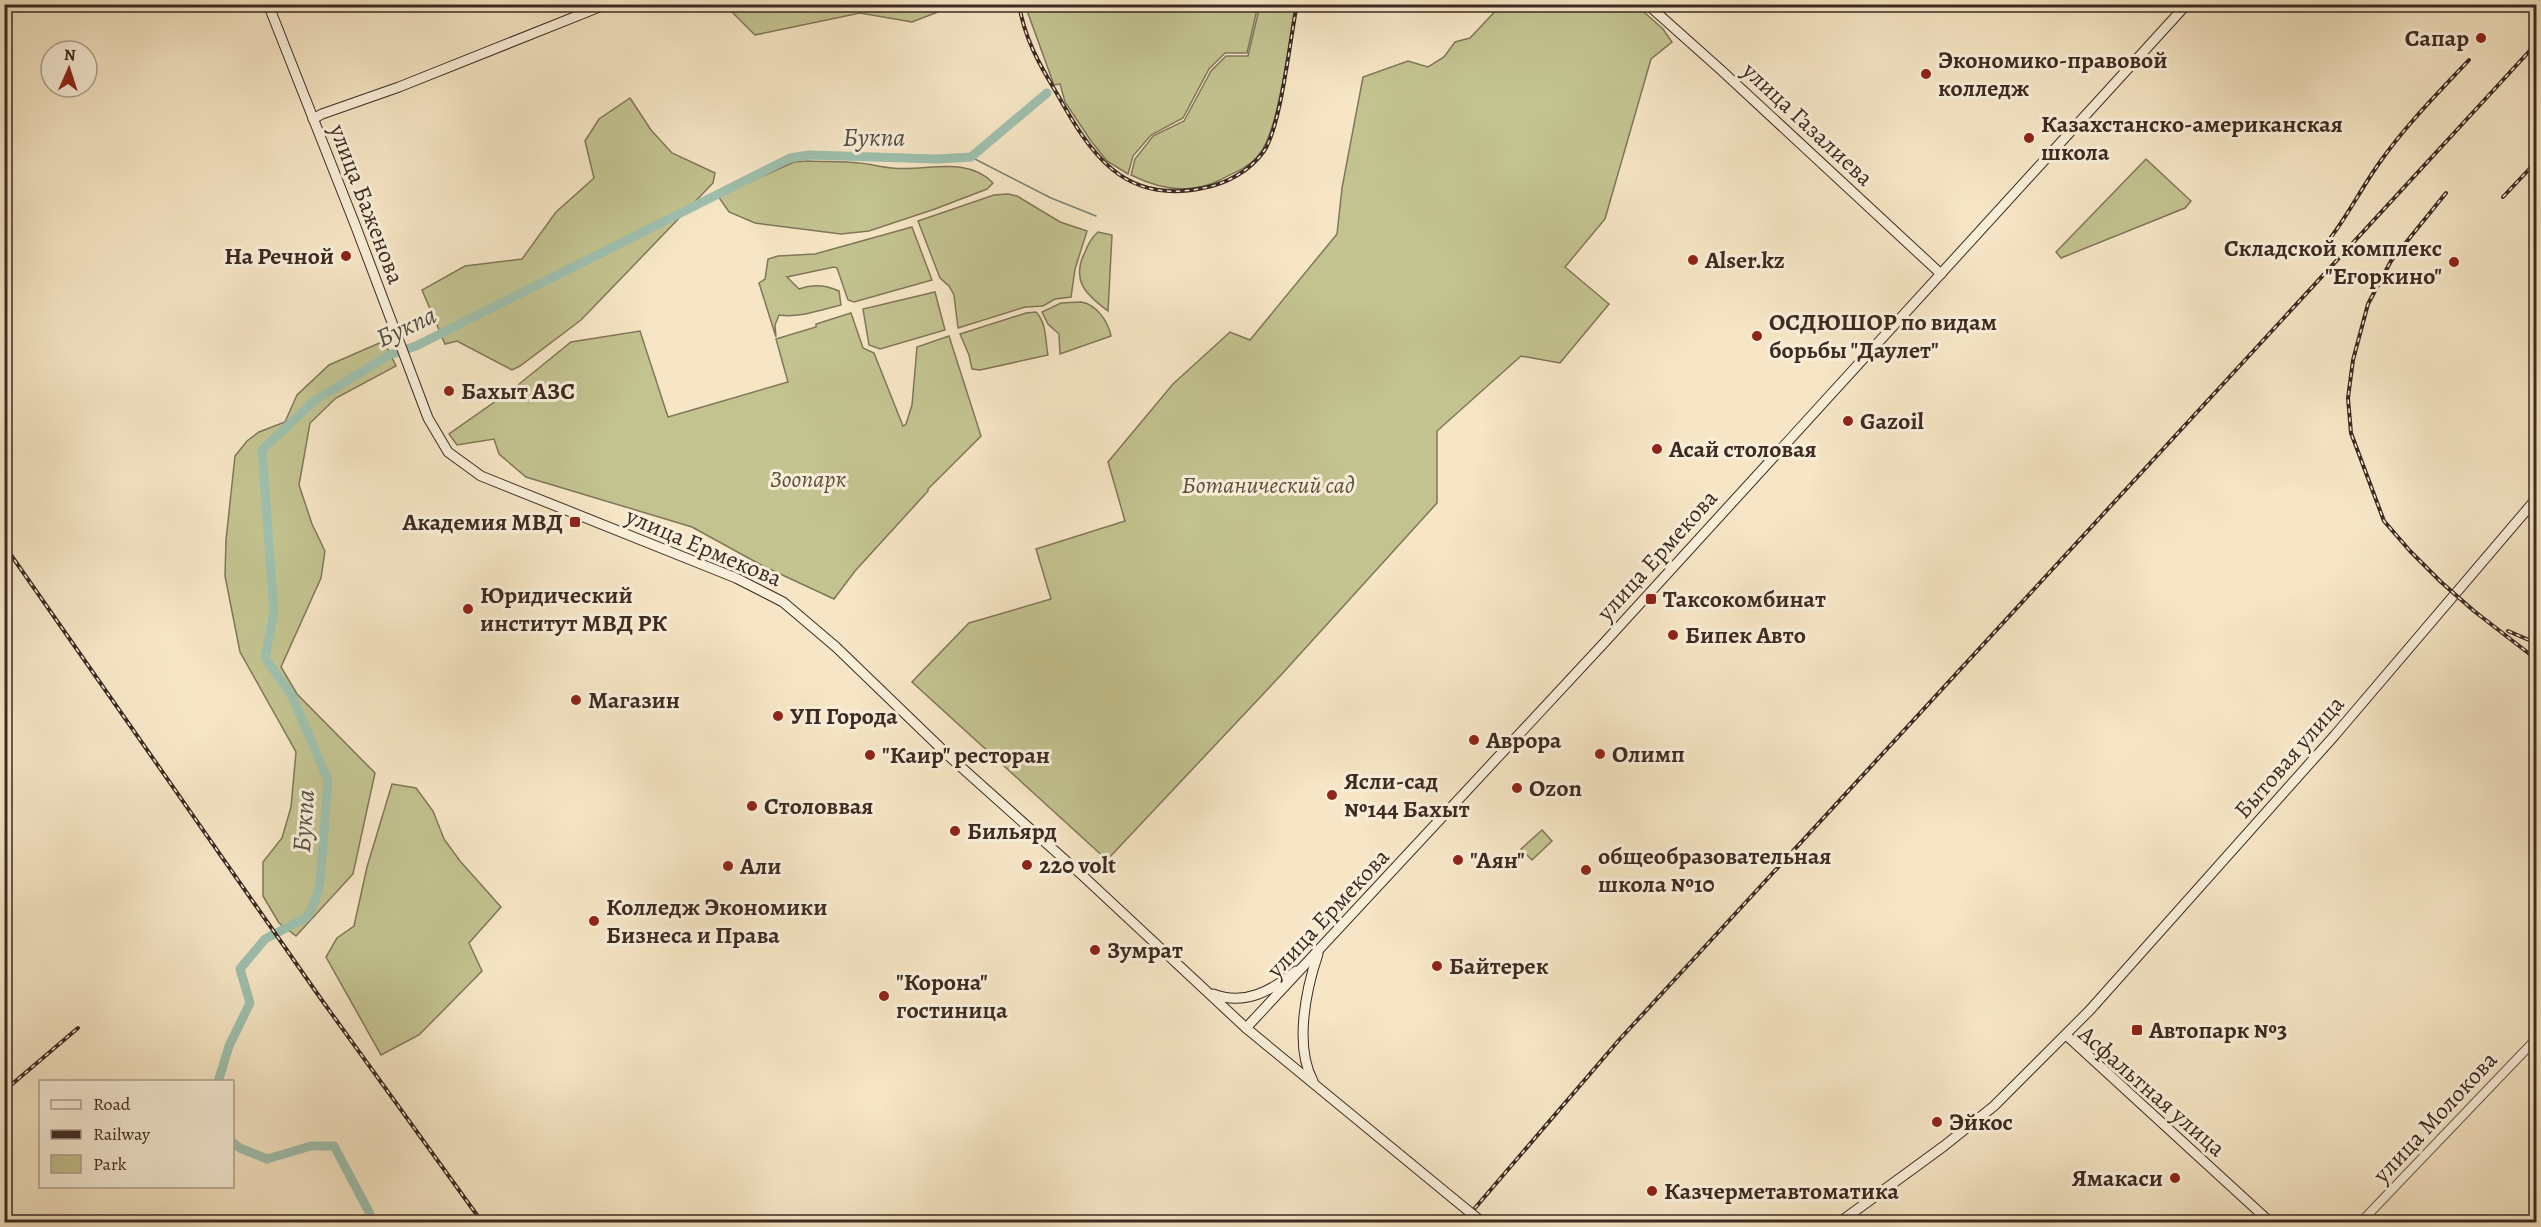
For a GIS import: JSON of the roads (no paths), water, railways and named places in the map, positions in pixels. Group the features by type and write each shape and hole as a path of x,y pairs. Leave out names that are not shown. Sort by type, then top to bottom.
{"main road":[{"name":"улица Баженова","path":"268,4 428,418"},
{"path":"313,119 607,4"},
{"name":"улица Газалиева","path":"1647,4 1941,274"},
{"name":"улица Ермекова","path":"428,418 448,452 482,476 736,578 783,602 836,647 952,759 1246,1028 2187,4"},
{"name":"Бытовая улица","path":"2066,1035 2132,965 2277,802 2536,499"},
{"path":"1208,993 1235,1000 1248,998 1271,989 1320,948"},
{"path":"1316,1085 1308,1071 1304,1038 1308,988 1320,948"},
{"path":"1246,1028 1482,1222"},
{"name":"Асфальтная улица","path":"1840,1222 1944,1146 1994,1106 2066,1035 2270,1222"}],"street":[{"name":"улица Молокова","path":"2361,1222 2536,1039"}],"waterway":[{"name":"Букпа","path":"219,1080 229,1046 250,1003 240,969 265,939 307,917 314,904 320,883 328,780 292,696 265,658 274,612 262,450 314,401 389,355 416,346 790,158 809,155 937,159 971,157 1047,93"},
{"path":"971,157 1051,198 1096,216"},
{"name":"Букпа","path":"234,1144 267,1159 311,1146 334,1146 372,1222"}],"railway":[{"path":"1019,4 1024,28 1038,61 1082,135 1096,154 1130,181 1151,189 1175,191 1203,188 1229,180 1252,165 1264,151 1270,139 1280,103 1297,4"},
{"path":"1463,1222 1619,1040 2536,44"},
{"path":"2320,251 2337,230 2390,148 2469,60"},
{"path":"2503,197 2536,162"},
{"path":"2446,193 2391,261 2368,304 2353,360 2348,398 2351,433 2384,521 2441,582 2536,659"},
{"path":"4,545 321,999 482,1222"},
{"path":"2508,631 2536,643"},
{"path":"4,1091 78,1028"}],"place":[{"name":"Сапар","path":"2481,38"},
{"name":"Экономико-правовой колледж","path":"1926,74"},
{"name":"Казахстанско-американская школа","path":"2029,138"},
{"name":"На Речной","path":"346,256"},
{"name":"Alser.kz","path":"1693,260"},
{"name":"Складской комплекс \"Егоркино\"","path":"2454,262"},
{"name":"ОСДЮШОР по видам борьбы \"Даулет\"","path":"1757,336"},
{"name":"Бахыт АЗС","path":"449,391"},
{"name":"Gazoil","path":"1848,421"},
{"name":"Асай столовая","path":"1657,449"},
{"name":"Академия МВД","path":"575,522"},
{"name":"Таксокомбинат","path":"1651,599"},
{"name":"Юридический институт МВД РК","path":"468,609"},
{"name":"Бипек Авто","path":"1673,635"},
{"name":"Магазин","path":"576,700"},
{"name":"УП Города","path":"778,716"},
{"name":"Аврора","path":"1474,740"},
{"name":"Олимп","path":"1600,754"},
{"name":"\"Каир\" ресторан","path":"870,755"},
{"name":"Ozon","path":"1517,788"},
{"name":"Ясли-сад №144 Бахыт","path":"1332,795"},
{"name":"Столоввая","path":"752,806"},
{"name":"Бильярд","path":"955,831"},
{"name":"\"Аян\"","path":"1458,860"},
{"name":"220 volt","path":"1027,865"},
{"name":"Али","path":"728,866"},
{"name":"общеобразовательная школа №10","path":"1586,870"},
{"name":"Колледж Экономики Бизнеса и Права","path":"594,921"},
{"name":"Зумрат","path":"1095,950"},
{"name":"Байтерек","path":"1437,966"},
{"name":"\"Корона\" гостиница","path":"884,996"},
{"name":"Автопарк №3","path":"2137,1030"},
{"name":"Эйкос","path":"1937,1122"},
{"name":"Ямакаси","path":"2175,1178"},
{"name":"Казчерметавтоматика","path":"1652,1191"}],"park label":[{"name":"Зоопарк","path":"808,479"},
{"name":"Ботанический сад","path":"1268,485"}]}
